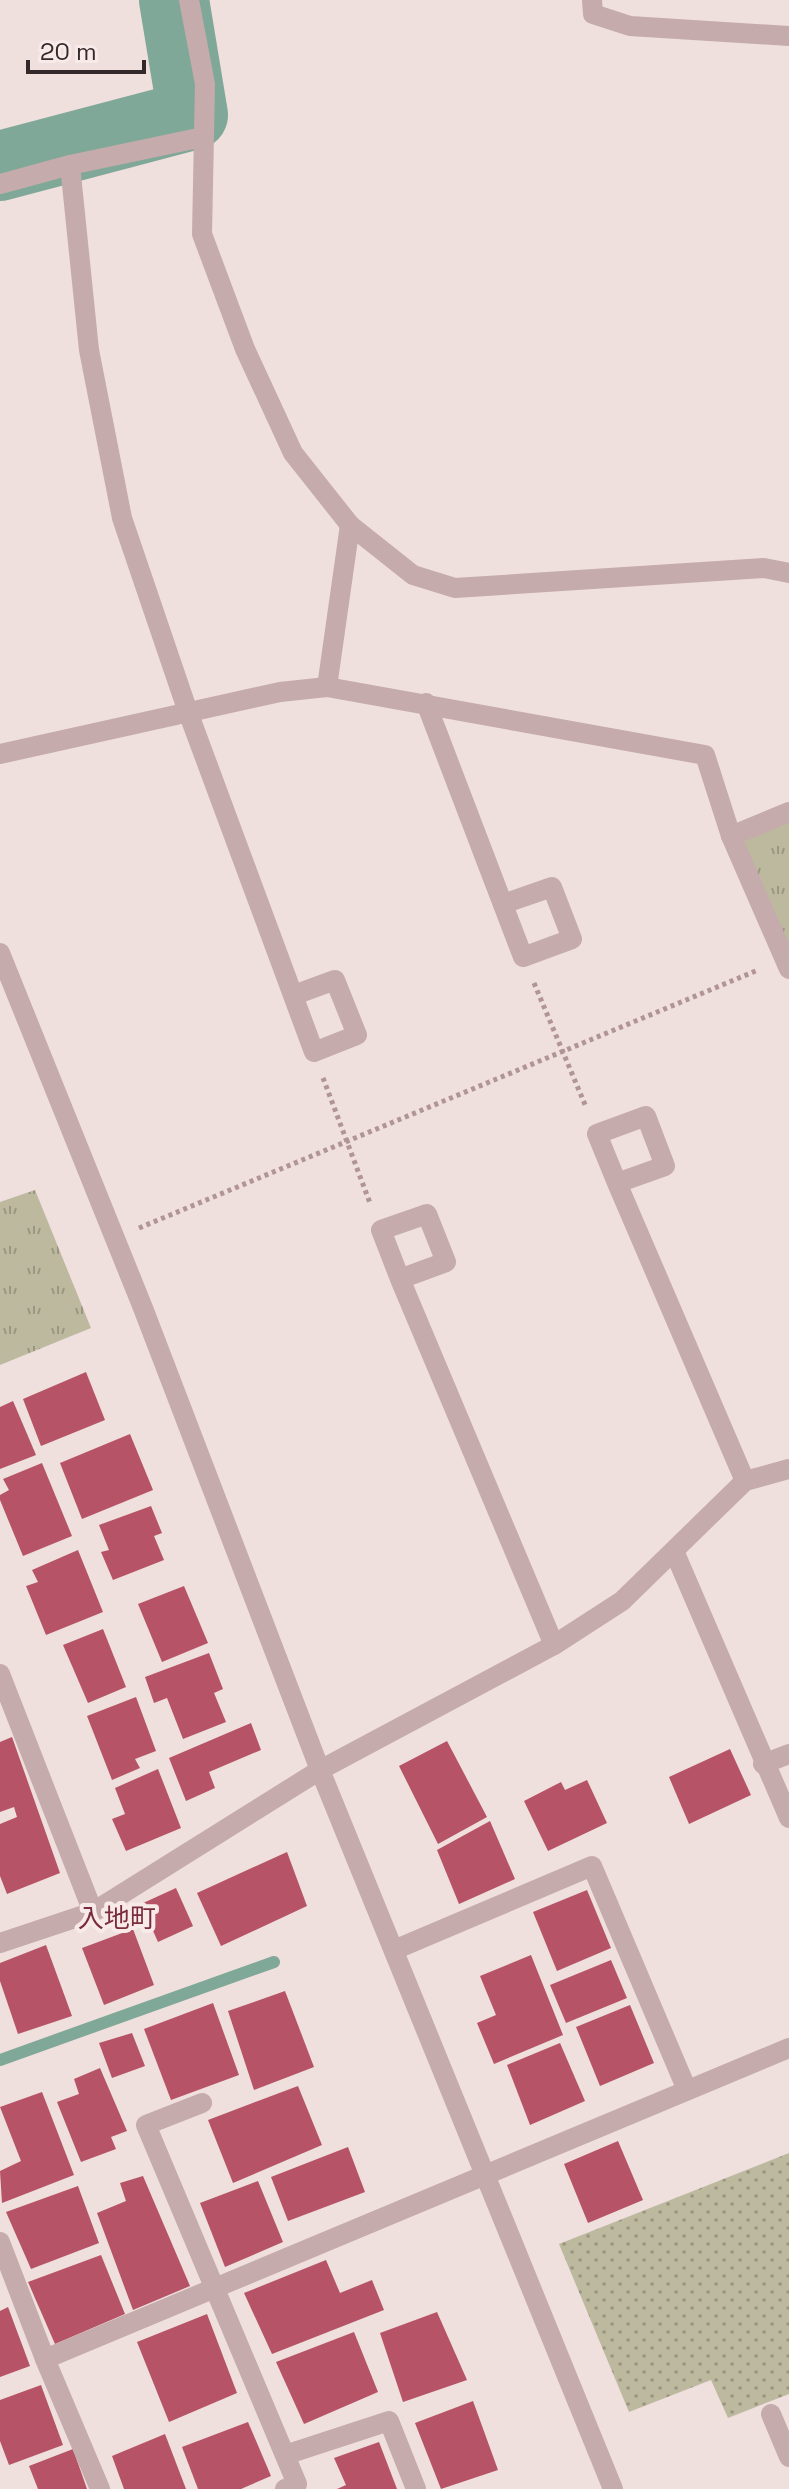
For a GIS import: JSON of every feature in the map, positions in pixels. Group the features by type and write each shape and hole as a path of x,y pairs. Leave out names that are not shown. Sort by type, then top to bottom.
{"street":[{"path":"189,0 205,84 202,234 245,349 293,453 350,525 413,575 455,588 764,568 789,573"},
{"path":"592,0 593,14 630,26 789,36"},
{"path":"0,184 70,165 203,137"},
{"path":"70,165 89,350 122,518 188,712 314,1052 357,1035 335,980 294,995"},
{"path":"327,687 350,525"},
{"path":"0,754 280,692 327,687 705,755 731,836 787,964"},
{"path":"426,703 523,957 572,939 552,887 503,904"},
{"path":"731,836 789,812"},
{"path":"0,953 115,1238 320,1770 613,2489"},
{"path":"617,1183 665,1166 646,1116 597,1134 617,1183 745,1481"},
{"path":"400,1279 446,1262 427,1214 381,1230 400,1279 554,1645"},
{"path":"0,1943 93,1912 320,1770 554,1645 622,1601 745,1481 789,1469"},
{"path":"674,1551 763,1764 789,1818"},
{"path":"0,1674 93,1912"},
{"path":"763,1764 789,1754"},
{"path":"394,1950 592,1866 687,2090"},
{"path":"45,2359 789,2048"},
{"path":"202,2103 146,2125 297,2484 285,2489"},
{"path":"0,2242 100,2489"},
{"path":"771,2414 789,2457"},
{"path":"285,2455 389,2421 416,2489"}],"path":[{"path":"523,957 597,1134"},
{"path":"115,1238 562,1051 787,964"},
{"path":"314,1052 381,1230"}],"green space":[{"path":"789,812 789,970 731,836"},
{"path":"35,1190 91,1328 0,1365 0,1202"},
{"path":"789,2153 789,2394 728,2418 711,2380 629,2412 559,2244"}],"building":[{"path":"86,1372 105,1420 41,1446 23,1399"},
{"path":"13,1401 36,1455 0,1469 0,1407"},
{"path":"130,1434 153,1490 82,1519 60,1463"},
{"path":"42,1463 72,1536 23,1556 0,1500 0,1495 9,1490 3,1479"},
{"path":"151,1506 162,1533 154,1536 164,1560 113,1580 101,1552 109,1550 99,1525"},
{"path":"78,1550 103,1612 46,1635 26,1586 38,1582 32,1570"},
{"path":"184,1586 208,1643 162,1662 138,1604"},
{"path":"103,1629 126,1687 88,1703 63,1645"},
{"path":"209,1653 223,1689 214,1693 226,1722 183,1739 167,1698 154,1703 145,1677"},
{"path":"136,1697 156,1751 135,1759 140,1768 112,1780 87,1716"},
{"path":"251,1723 261,1750 209,1772 215,1788 186,1801 169,1758"},
{"path":"12,1737 60,1873 7,1894 0,1876 0,1824 17,1817 14,1807 0,1812 0,1742"},
{"path":"447,1741 487,1817 438,1844 399,1766"},
{"path":"730,1749 751,1795 689,1824 669,1777"},
{"path":"158,1769 181,1828 126,1851 112,1819 125,1814 115,1788"},
{"path":"587,1780 607,1823 548,1851 524,1801 561,1782 565,1790"},
{"path":"490,1821 515,1879 459,1904 437,1850"},
{"path":"287,1852 307,1906 221,1946 197,1893"},
{"path":"176,1888 193,1926 158,1942 141,1904"},
{"path":"587,1890 611,1948 557,1971 533,1912"},
{"path":"133,1929 154,1985 104,2005 82,1948"},
{"path":"46,1945 72,2016 18,2034 0,1981 0,1963"},
{"path":"531,1955 563,2035 494,2064 477,2023 496,2015 480,1976"},
{"path":"611,1960 627,1998 566,2023 550,1985"},
{"path":"285,1991 314,2067 254,2090 228,2011"},
{"path":"213,2003 239,2075 171,2100 144,2029"},
{"path":"630,2005 654,2063 600,2086 576,2027"},
{"path":"132,2033 145,2066 112,2078 99,2043"},
{"path":"560,2043 585,2101 530,2125 507,2065"},
{"path":"100,2068 127,2131 111,2137 116,2149 81,2162 57,2102 79,2094 74,2079"},
{"path":"298,2086 322,2145 233,2183 208,2120"},
{"path":"42,2092 74,2175 2,2203 0,2171 21,2161 0,2107"},
{"path":"618,2141 643,2200 588,2223 564,2164"},
{"path":"348,2147 365,2192 288,2221 271,2177"},
{"path":"143,2176 190,2286 133,2310 97,2213 126,2201 120,2183"},
{"path":"258,2181 283,2242 225,2267 200,2203"},
{"path":"78,2186 99,2243 31,2269 6,2212"},
{"path":"101,2255 125,2314 55,2344 28,2282"},
{"path":"326,2260 340,2293 372,2280 384,2310 272,2354 244,2293"},
{"path":"8,2307 30,2366 0,2377 0,2311"},
{"path":"437,2312 467,2380 403,2402 380,2333"},
{"path":"207,2314 237,2393 169,2422 137,2342"},
{"path":"354,2332 378,2392 304,2424 276,2362"},
{"path":"41,2385 63,2445 9,2465 0,2441 0,2400"},
{"path":"473,2401 498,2470 441,2489 415,2423"},
{"path":"248,2422 271,2476 241,2489 198,2489 182,2447"},
{"path":"165,2434 186,2489 124,2489 112,2456"},
{"path":"379,2442 397,2489 337,2489 346,2485 334,2458"},
{"path":"73,2449 87,2489 38,2489 29,2466"}],"waterway":[{"path":"0,166 193,115 174,0"},
{"path":"0,2060 274,1962"}],"district":[{"name":"入地町","path":"117,1918"}]}
